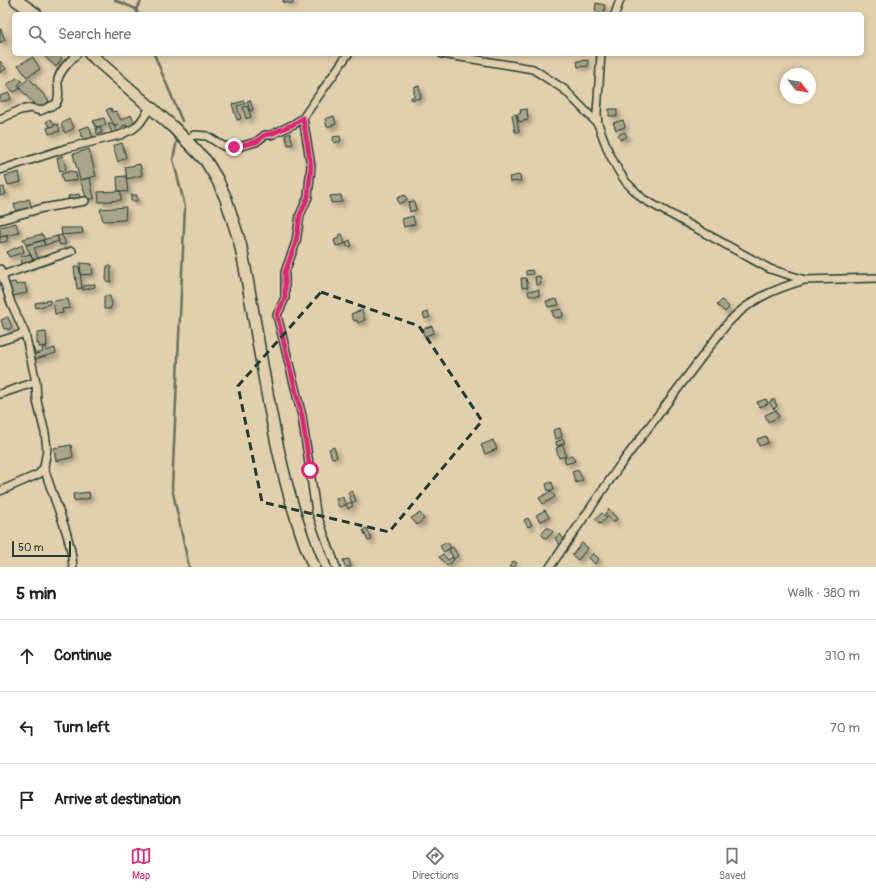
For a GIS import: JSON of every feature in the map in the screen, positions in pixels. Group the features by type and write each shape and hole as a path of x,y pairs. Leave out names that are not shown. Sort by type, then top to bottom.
{"main road":[{"path":"16,0 33,12"},
{"path":"92,56 187,140 206,160 217,178 234,220 247,275 255,334 280,462 290,498 314,567"}],"street":[{"path":"616,12 620,0"},
{"path":"0,119 20,110 31,108 40,111 56,104 59,97 58,80 61,71 75,56"},
{"path":"187,140 194,135 207,136 223,146 238,148 256,142 265,135 294,124 303,118 347,56"},
{"path":"454,56 533,69 565,90 598,124"},
{"path":"602,56 597,113 598,124 609,153 626,182 643,199 770,269 806,280"},
{"path":"0,170 67,148 120,135 133,129 139,124 151,107"},
{"path":"303,118 311,166 308,197 300,215 296,242 285,272 285,298 277,315 302,416 316,512 336,567"},
{"path":"0,220 43,208 85,201"},
{"path":"0,491 39,474 44,467 47,449 45,433 37,401 36,382 25,333 11,303 1,273 72,251"},
{"path":"550,567 618,468 738,312 751,301 783,286 806,280 876,278"},
{"path":"0,341 25,333"},
{"path":"0,394 36,382"},
{"path":"44,467 69,543 73,567"}],"highlighted area":[{"path":"321,292 419,326 482,421 389,532 262,502 238,386"}],"building":[{"path":"283,0 293,0 293,4 283,2"},
{"path":"596,3 605,5 604,12 595,11"},
{"path":"0,29 5,40 0,43"},
{"path":"44,56 60,56 62,58 56,67"},
{"path":"33,57 40,69 27,77 18,65"},
{"path":"588,60 588,66 578,67 577,61"},
{"path":"0,61 6,69 0,73"},
{"path":"18,77 22,81 18,85 21,88 14,92 6,85"},
{"path":"29,78 49,101 39,110 19,87"},
{"path":"419,86 421,98 411,100 411,97 414,97 414,87"},
{"path":"9,93 11,99 0,102 0,96"},
{"path":"250,100 253,110 250,111 247,101"},
{"path":"244,101 245,104 237,106 241,119 237,120 232,104"},
{"path":"247,106 251,117 246,119 243,107"},
{"path":"111,108 112,112 116,111 121,120 131,115 135,124 128,128 126,125 120,127 117,124 114,125 106,110"},
{"path":"527,109 528,120 519,122 517,114 521,113 520,110"},
{"path":"609,109 617,109 617,116 609,116"},
{"path":"516,114 519,132 515,132 512,115"},
{"path":"334,116 336,124 327,127 325,119"},
{"path":"104,118 106,125 96,127 93,121"},
{"path":"50,119 55,125 50,127 46,122"},
{"path":"69,119 74,128 65,133 61,124"},
{"path":"623,120 625,127 616,130 613,123"},
{"path":"108,123 114,125 118,135 113,136"},
{"path":"58,124 60,131 49,134 47,128"},
{"path":"89,126 93,138 83,140 79,129"},
{"path":"96,127 100,127 102,133 97,134"},
{"path":"625,132 627,137 620,140 618,135"},
{"path":"290,133 293,144 288,145 285,135"},
{"path":"340,136 341,141 334,143 333,137"},
{"path":"122,143 126,157 118,162 113,146"},
{"path":"89,149 96,176 80,180 73,154"},
{"path":"63,156 66,170 60,171 57,158"},
{"path":"140,164 142,175 127,179 125,167"},
{"path":"71,171 76,173 77,180 63,182 61,174"},
{"path":"19,172 21,182 8,185 5,176"},
{"path":"520,175 521,181 510,182 509,177"},
{"path":"126,176 128,192 118,191 117,177"},
{"path":"90,178 94,199 87,199 80,180"},
{"path":"4,187 6,194 0,196 0,188"},
{"path":"121,191 121,200 99,202 98,192"},
{"path":"79,194 81,201 69,203 68,196"},
{"path":"131,195 137,195 137,201 131,201"},
{"path":"341,195 342,202 331,203 330,196"},
{"path":"405,195 407,200 399,204 397,198"},
{"path":"29,199 32,208 16,211 14,204"},
{"path":"414,201 416,210 410,212 408,202"},
{"path":"126,207 125,220 103,221 100,209"},
{"path":"413,216 415,224 404,227 402,219"},
{"path":"16,223 19,233 0,237 0,227"},
{"path":"61,228 82,228 83,233 62,235"},
{"path":"42,234 45,240 26,245 23,239"},
{"path":"342,234 345,244 336,246 334,240 339,238 338,235"},
{"path":"62,235 66,244 60,245 57,236"},
{"path":"7,236 7,241 0,243 0,237"},
{"path":"57,236 59,241 45,245 43,240"},
{"path":"43,240 45,245 34,248 39,261 34,262 26,245"},
{"path":"350,240 352,246 347,247 346,242"},
{"path":"22,245 24,252 9,257 7,252"},
{"path":"30,254 34,262 23,266 20,257"},
{"path":"80,263 92,264 93,274 81,275"},
{"path":"79,266 82,288 77,289 74,267"},
{"path":"107,266 111,266 111,282 106,281"},
{"path":"532,270 533,274 526,275 526,271"},
{"path":"540,276 541,284 536,285 535,277"},
{"path":"521,278 526,278 528,287 522,288"},
{"path":"15,282 16,285 25,283 27,293 12,296 9,283"},
{"path":"95,284 95,287 83,290 83,286"},
{"path":"539,290 539,296 529,296 528,291"},
{"path":"104,296 110,296 112,304 110,309 104,309"},
{"path":"68,299 70,308 62,309 63,313 55,314 53,301"},
{"path":"557,299 559,305 548,307 546,301"},
{"path":"50,300 50,304 36,308 35,303"},
{"path":"722,300 729,307 725,312 717,305"},
{"path":"562,309 563,317 554,318 552,311"},
{"path":"362,310 365,320 358,323 357,320 354,321 351,314"},
{"path":"428,312 430,317 425,319 423,314"},
{"path":"8,317 12,327 8,330 7,328 4,329 1,320"},
{"path":"432,326 434,333 424,336 422,329"},
{"path":"46,332 47,346 39,347 39,343 37,344 37,333"},
{"path":"33,347 35,354 43,352 42,348 46,347 46,351 55,348 56,353 32,360 28,348"},
{"path":"766,399 768,404 759,407 757,402"},
{"path":"774,399 777,406 774,409 769,402"},
{"path":"776,410 779,417 768,422 765,415"},
{"path":"560,428 562,437 555,439 553,430"},
{"path":"766,436 768,443 759,446 757,439"},
{"path":"563,439 565,443 557,446 556,442"},
{"path":"493,440 497,449 485,454 481,445"},
{"path":"71,445 73,457 56,461 54,448"},
{"path":"563,445 566,456 559,458 556,448"},
{"path":"334,447 337,457 332,458 329,449"},
{"path":"572,455 575,461 566,464 564,458"},
{"path":"578,470 583,480 576,483 572,472"},
{"path":"552,482 554,489 548,491 546,484"},
{"path":"352,491 356,501 352,503 348,492"},
{"path":"551,491 555,497 543,504 539,498"},
{"path":"89,492 90,498 74,501 73,494"},
{"path":"343,497 345,505 339,507 336,499"},
{"path":"351,502 353,506 348,509 346,504"},
{"path":"609,509 617,519 613,523 605,513"},
{"path":"545,510 549,517 540,522 536,515"},
{"path":"420,513 424,519 417,525 411,518"},
{"path":"602,513 607,518 600,524 595,519"},
{"path":"528,518 532,525 528,527 524,520"},
{"path":"548,527 553,532 546,539 541,534"},
{"path":"367,528 372,540 368,541 363,530"},
{"path":"560,534 566,542 560,546 555,538"},
{"path":"447,542 451,547 444,552 440,546"},
{"path":"582,543 588,548 578,560 572,555"},
{"path":"453,547 458,556 454,559 449,550"},
{"path":"593,553 599,559 595,564 589,558"},
{"path":"443,554 448,560 452,557 454,560 447,566 439,557"},
{"path":"349,559 351,567 345,567 343,560"},
{"path":"514,561 517,563 514,567 509,567"}],"waterway":[{"path":"115,0 136,9"},
{"path":"137,12 136,9 142,0"},
{"path":"155,56 182,121"},
{"path":"178,136 173,159 185,207 172,488 189,567"}],"route":[{"path":"234,147 238,148 256,142 265,135 282,130 303,118 311,166 308,197 300,215 296,242 285,272 285,298 277,315 302,416 310,470"}]}
